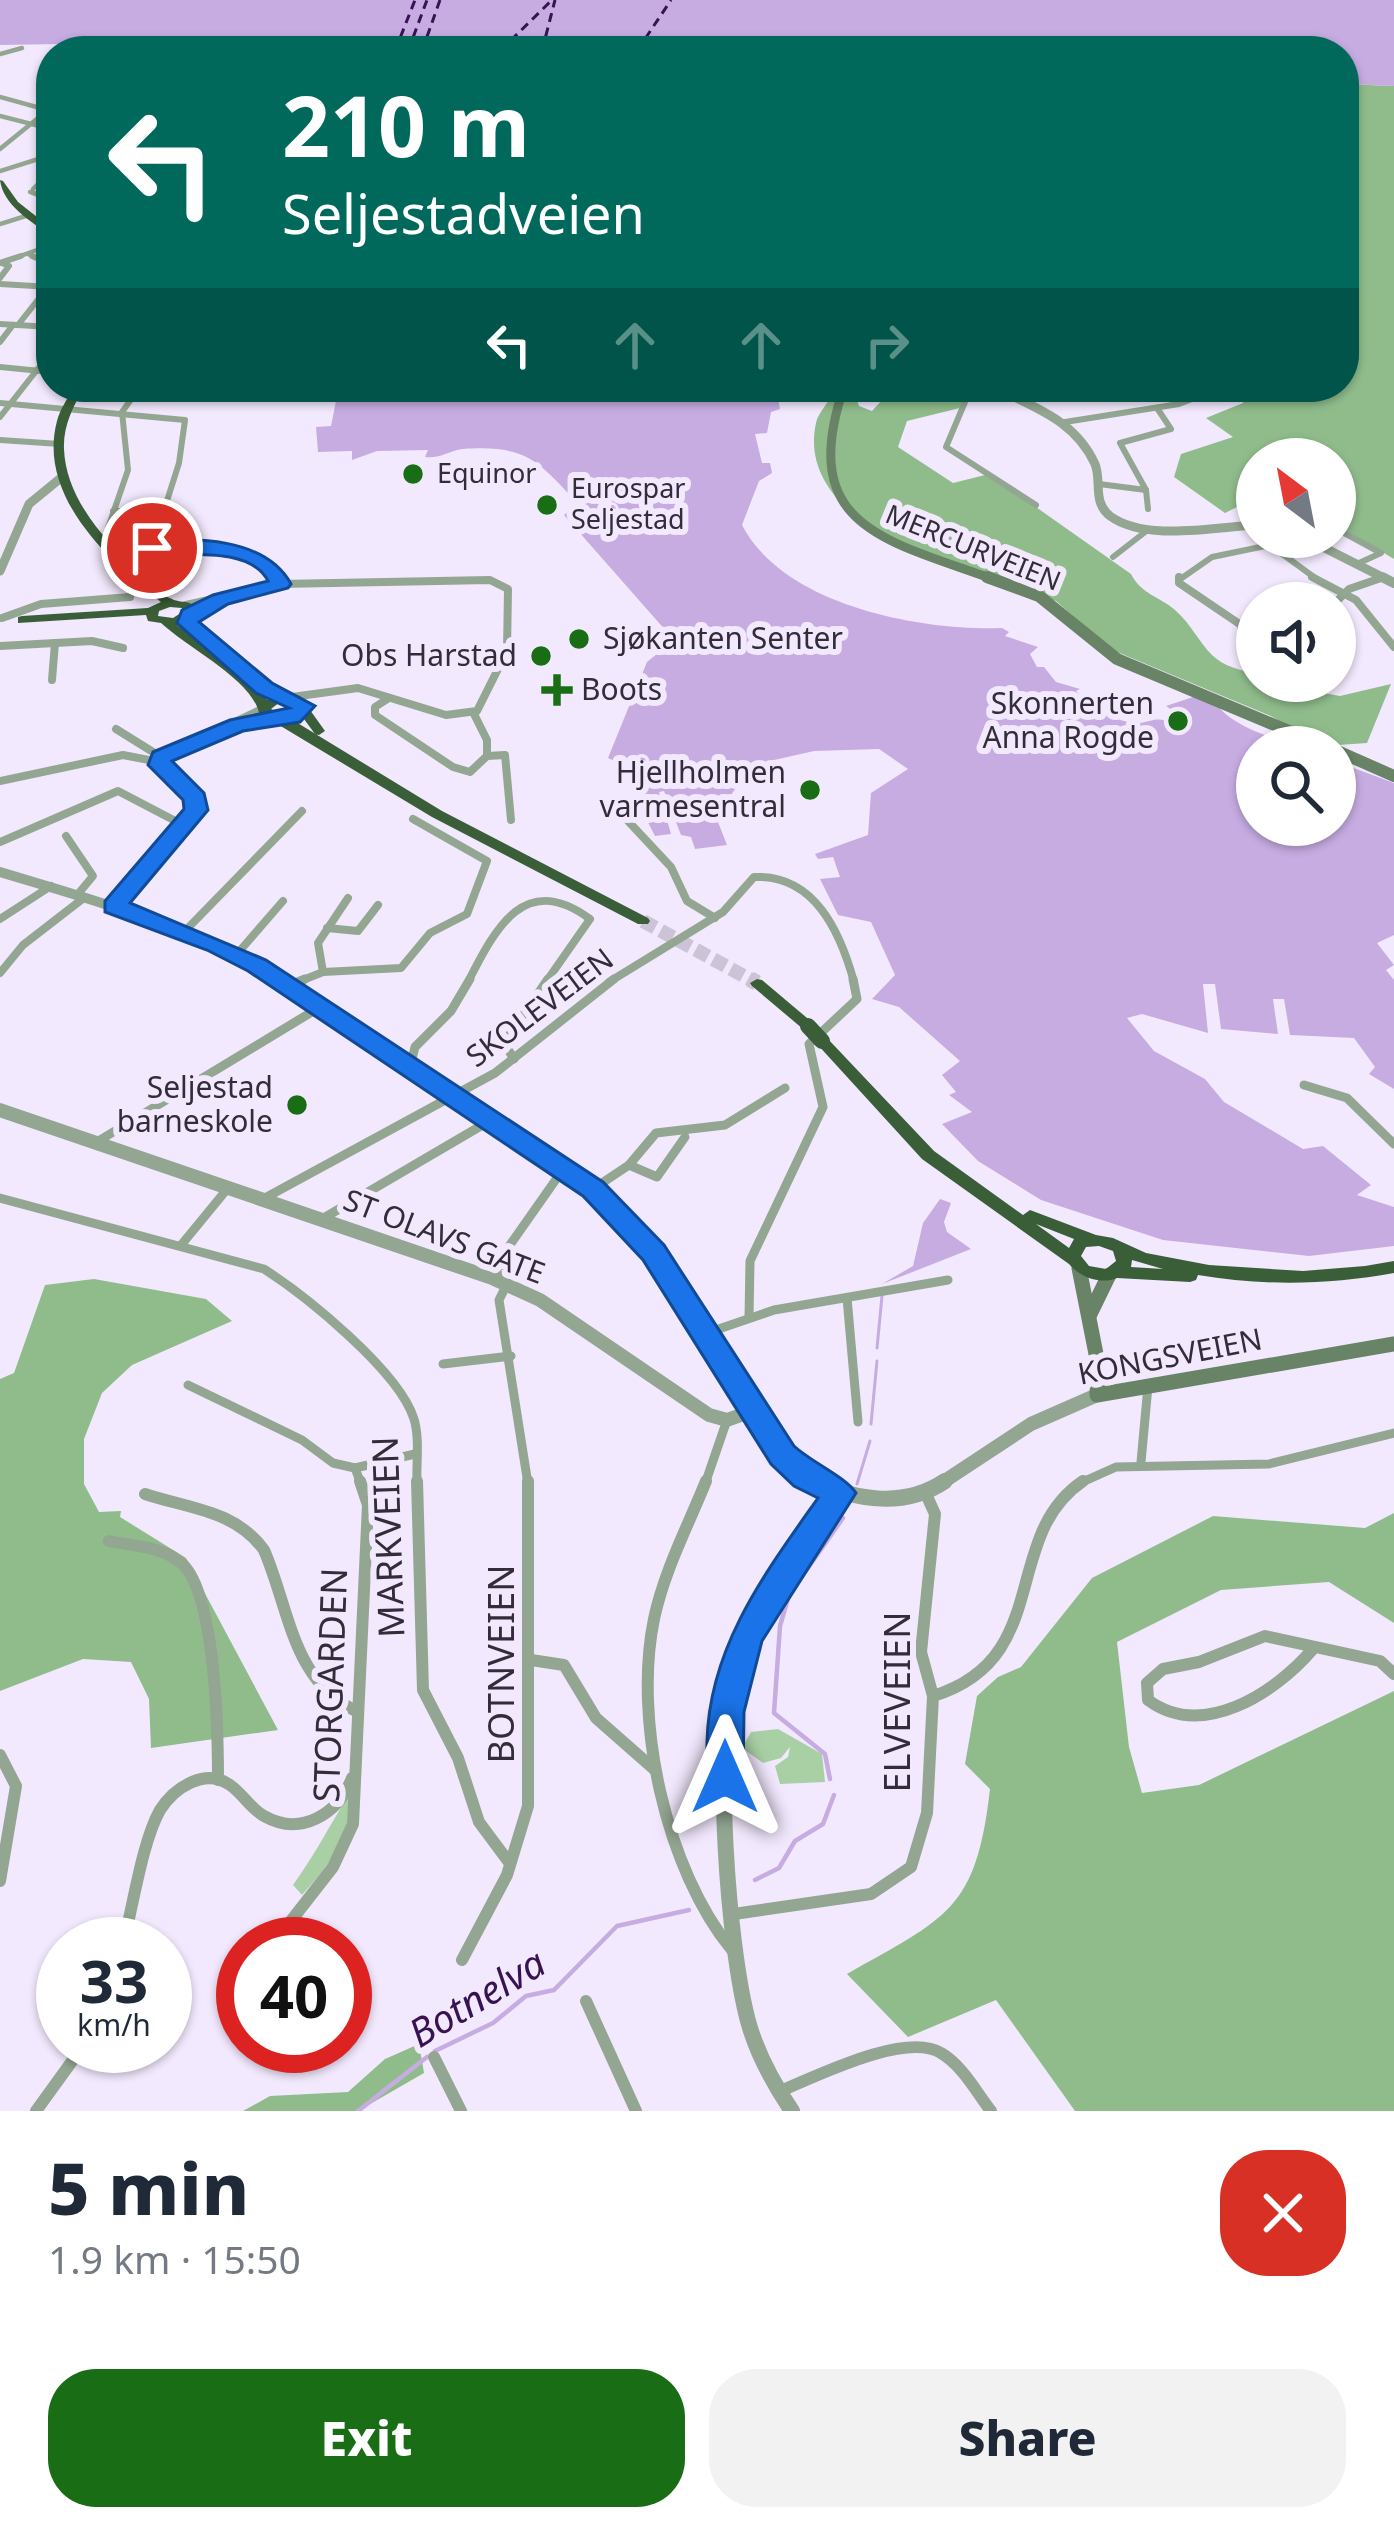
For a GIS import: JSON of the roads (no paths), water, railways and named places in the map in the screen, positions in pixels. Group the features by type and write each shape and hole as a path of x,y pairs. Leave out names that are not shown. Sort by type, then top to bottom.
{"highway":[{"path":"0,183 36,220"},
{"path":"68,402 60,444 63,481 88,526 151,584 159,613 253,688 271,713 451,819 643,921"},
{"path":"22,620 188,612 194,632 303,709 320,732 451,819"},
{"path":"271,713 287,698"},
{"path":"271,713 303,709"},
{"path":"758,983 817,1032 910,1139 1076,1264 1113,1274 1265,1280 1394,1267"},
{"path":"999,1204 1179,1265 1312,1276"},
{"path":"1076,1264 1076,1246 1092,1239"},
{"path":"1113,1274 1125,1262 1121,1249"}],"main road":[{"name":"MERCURVEIEN","path":"839,402 828,434 828,475 871,535 1039,596 1117,659 1277,726"},
{"path":"1356,759 1394,776"},
{"path":"1076,1264 1090,1314 1097,1395"},
{"path":"1090,1314 1113,1274"},
{"name":"KONGSVEIEN","path":"1097,1395 1394,1344"},
{"path":"1097,1364 1121,1390"}],"street":[{"path":"0,54 22,49"},
{"path":"0,97 36,107"},
{"path":"0,116 36,125"},
{"path":"0,149 36,121"},
{"path":"0,171 36,160"},
{"path":"0,224 29,215"},
{"path":"1,263 36,251"},
{"path":"28,254 36,257"},
{"path":"1,263 9,266 0,281 36,284"},
{"path":"0,342 36,300"},
{"path":"0,324 36,326"},
{"path":"0,367 36,370"},
{"path":"0,417 36,371"},
{"path":"108,528 128,470 122,412 129,402"},
{"path":"962,402 964,410 946,447 1036,506"},
{"path":"1024,402 1065,422 1096,468 1102,509 1149,529 1236,526"},
{"path":"1065,422 1188,402"},
{"path":"0,403 184,420 183,448 163,511 151,584"},
{"path":"1148,508 1143,476 1120,443 1171,429 1156,408"},
{"path":"0,440 60,444"},
{"path":"1,568 38,489 63,481"},
{"path":"1099,484 1146,490"},
{"path":"113,511 163,511"},
{"path":"1112,557 1149,529"},
{"path":"1356,540 1394,558"},
{"path":"1236,622 1180,583 1179,576 1212,557 1262,544 1325,582"},
{"path":"154,550 250,553 270,565 280,584"},
{"path":"1359,563 1381,554"},
{"path":"1349,558 1389,580"},
{"path":"188,612 280,584 490,580 504,585 510,595 507,651 483,703 473,712 431,712 361,688 287,698"},
{"path":"1356,589 1389,580"},
{"path":"1,618 40,604 130,597"},
{"path":"1356,601 1394,647"},
{"path":"0,646 92,641 123,648"},
{"path":"52,680 56,643"},
{"path":"303,709 331,691"},
{"path":"389,698 375,707 375,715 453,767 470,772 487,756 505,755 504,789 511,820"},
{"path":"473,712 487,740 487,756"},
{"path":"0,781 124,754 160,759 271,713"},
{"path":"114,906 185,826 197,802 160,759 116,729"},
{"path":"0,842 118,791 185,826"},
{"path":"184,931 302,811"},
{"path":"288,986 323,971 401,968 430,933 466,914 488,863 413,818"},
{"path":"628,821 671,867 687,901 715,918"},
{"path":"0,973 23,945 82,895 93,876 66,836"},
{"path":"0,872 114,906 237,954 593,1189 646,1242 790,1463 839,1493 759,1610 732,1679 724,1744 736,1954 750,2027 778,2092 792,2111"},
{"name":"SKOLEVEIEN","path":"262,1199 455,1097 514,1059 585,997 715,918 754,878 776,875 806,887 846,962 857,999 817,1032"},
{"path":"0,919 51,886"},
{"path":"323,971 317,943 348,898"},
{"path":"410,1067 416,1060 415,1047 456,1004 497,922 541,902 563,899 590,919 504,1043 514,1059"},
{"path":"237,954 283,901"},
{"path":"327,928 358,931 378,905"},
{"path":"95,1144 320,1007"},
{"path":"748,1317 745,1285 751,1256 806,1150 825,1102 808,1047 817,1032"},
{"path":"1304,1084 1347,1098 1394,1144"},
{"path":"593,1189 629,1166 656,1133 685,1137 746,1116 785,1088"},
{"name":"ST OLAVS GATE","path":"1,1112 501,1282 540,1300 709,1415 727,1420"},
{"path":"322,1219 491,1120"},
{"path":"629,1166 657,1177 685,1137"},
{"name":"BOTNVEIEN","path":"462,1960 501,1894 530,1788 524,1711 531,1660 531,1467 498,1296 518,1232 564,1168"},
{"path":"182,1244 228,1187"},
{"name":"MARKVEIEN","path":"0,1198 247,1262 292,1283 409,1403 423,1690 458,1758 479,1822 508,1862"},
{"path":"706,1333 748,1317 948,1280"},
{"path":"847,1298 858,1422"},
{"path":"443,1364 511,1356"},
{"path":"188,1384 302,1440 333,1462 355,1468 415,1454"},
{"path":"1141,1462 1148,1386"},
{"name":"KONGSVEIEN","path":"839,1493 880,1501 926,1494 1052,1412 1097,1395"},
{"path":"736,1954 686,1864 654,1768 647,1728 653,1625 727,1420 754,1410"},
{"path":"933,1696 969,1688 996,1659 1068,1493 1089,1478 1141,1462 1265,1465 1394,1433"},
{"name":"STORGARDEN","path":"292,1917 350,1834 358,1805 352,1778 368,1505 355,1468"},
{"path":"145,1494 232,1522 252,1534 267,1559 285,1623 302,1657 332,1695 358,1712"},
{"name":"ELVEVEIEN","path":"734,1914 872,1894 904,1875 926,1822 933,1696 921,1652 935,1514 926,1494"},
{"path":"109,1540 160,1552 184,1565 193,1578 208,1638 218,1780"},
{"path":"1312,1650 1294,1675 1192,1720 1167,1718 1148,1700 1147,1683 1163,1669 1199,1662 1249,1641 1279,1637 1312,1650 1369,1657 1394,1674"},
{"path":"531,1660 564,1665 596,1718 654,1768"},
{"path":"0,1755 16,1786 0,1881"},
{"path":"131,1917 164,1801 190,1782 218,1780 234,1786 260,1814 303,1825 328,1816 352,1778"},
{"path":"586,2001 636,2111"},
{"path":"778,2092 912,2046 940,2053 991,2111"},
{"path":"434,2057 461,2111"},
{"path":"36,2111 63,2073"}],"waterway":[{"name":"Botnelva","path":"877,1348 882,1296"},
{"name":"Botnelva","path":"871,1424 877,1361"},
{"name":"Botnelva","path":"857,1484 870,1441"},
{"name":"Botnelva","path":"830,1779 825,1754 774,1713 780,1626 789,1595 843,1518"},
{"name":"Botnelva","path":"755,1880 779,1868 795,1841 823,1824 834,1795"},
{"name":"Botnelva","path":"435,2051 493,2023 526,1996 554,1990 617,1926 689,1910"},
{"name":"Botnelva","path":"358,2111 427,2057"}],"tunnel":[{"path":"643,921 755,982"},
{"path":"750,979 757,983"}],"place":[{"name":"Equinor","path":"413,474"},
{"name":"Eurospar Seljestad","path":"547,505"},
{"name":"Sjøkanten Senter","path":"579,639"},
{"name":"Obs Harstad","path":"541,656"},
{"name":"Boots","path":"557,690"},
{"name":"Skonnerten Anna Rogde","path":"1178,721"},
{"name":"Hjellholmen varmesentral","path":"810,790"},
{"name":"Seljestad barneskole","path":"297,1105"}]}
